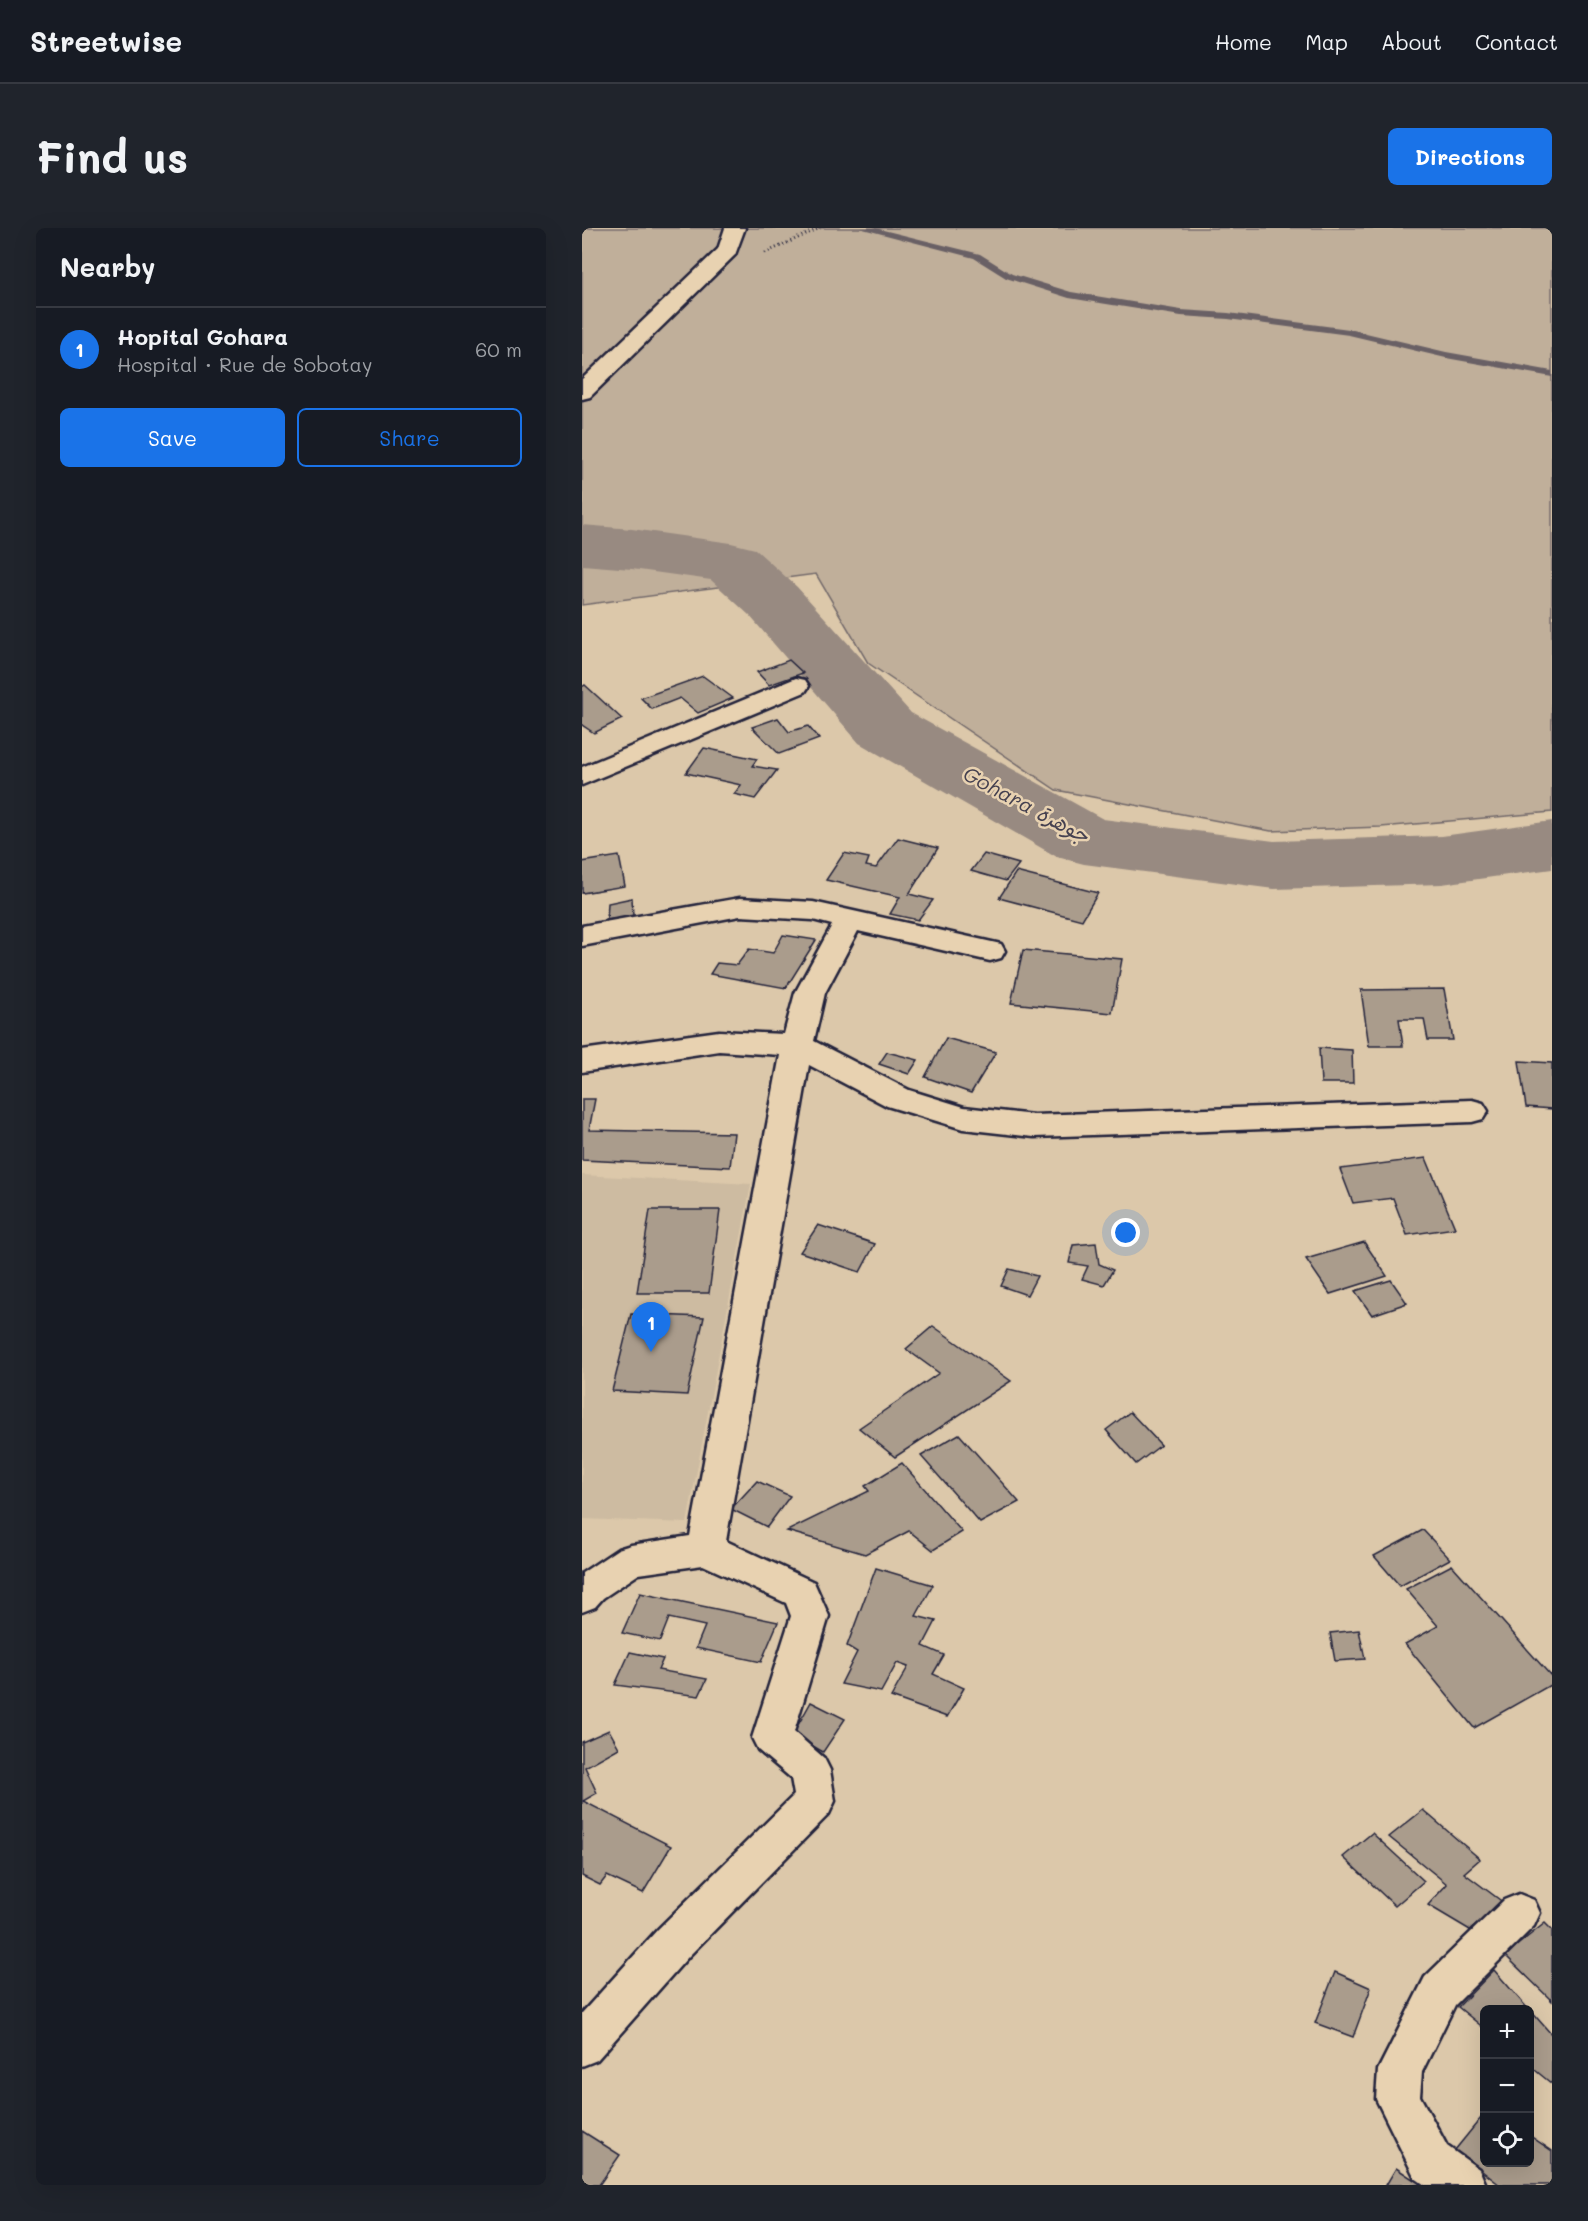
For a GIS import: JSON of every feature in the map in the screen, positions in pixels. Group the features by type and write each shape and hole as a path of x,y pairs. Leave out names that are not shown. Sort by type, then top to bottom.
{"street":[{"path":"582,392 729,251 735,228"},
{"path":"582,777 796,686"},
{"path":"582,936 740,907 813,911 990,951"},
{"path":"706,1549 797,1045 810,993 850,919"},
{"path":"582,1061 719,1041 797,1045 898,1098 963,1118 1034,1126 1472,1111"},
{"path":"582,1596 590,1587 631,1560 706,1549 801,1593 810,1616 772,1738 810,1770 815,1801 673,1944 582,2045"},
{"path":"1463,2185 1431,2162 1398,2099 1400,2070 1440,1991 1519,1913"}],"shaded area":[{"path":"582,228 1552,228 1552,812 1381,827 1271,831 1056,790 868,663 816,574 582,605"},
{"path":"582,1175 751,1184 687,1523 582,1519"}],"building":[{"path":"789,660 803,673 769,685 757,672"},
{"path":"703,676 733,698 698,713 680,698 652,709 641,698"},
{"path":"585,685 622,719 594,733 582,725 582,687"},
{"path":"778,718 789,732 808,726 819,739 779,754 752,727"},
{"path":"704,748 757,759 752,766 777,770 755,799 734,794 741,785 686,773"},
{"path":"898,838 938,848 909,894 933,900 918,920 890,914 900,897 826,880 844,853 869,858 866,866 876,868"},
{"path":"984,854 1019,864 1006,881 971,871"},
{"path":"619,856 625,886 582,893 582,862"},
{"path":"1016,872 1098,893 1082,920 999,898"},
{"path":"632,898 633,916 607,920 608,903"},
{"path":"783,935 816,940 786,988 710,974 717,963 737,965 749,949 773,953"},
{"path":"1023,950 1122,959 1112,1013 1011,1003"},
{"path":"1444,989 1453,1040 1428,1040 1424,1019 1399,1019 1403,1046 1369,1046 1361,990"},
{"path":"946,1038 996,1052 971,1093 925,1077"},
{"path":"1319,1048 1352,1050 1353,1083 1321,1083"},
{"path":"887,1052 918,1060 909,1074 879,1064"},
{"path":"1519,1061 1552,1063 1552,1109 1526,1107"},
{"path":"582,1099 595,1099 589,1130 734,1133 730,1167 582,1160"},
{"path":"1426,1158 1455,1228 1407,1235 1393,1198 1353,1203 1340,1169"},
{"path":"650,1210 720,1210 709,1293 637,1293"},
{"path":"818,1225 875,1244 860,1272 800,1252"},
{"path":"1364,1242 1387,1276 1330,1294 1306,1259"},
{"path":"1096,1243 1099,1264 1113,1270 1104,1285 1082,1279 1088,1266 1069,1263 1073,1245"},
{"path":"1009,1269 1037,1276 1027,1295 1001,1286"},
{"path":"1391,1280 1407,1303 1372,1315 1355,1291"},
{"path":"631,1314 704,1317 687,1395 612,1391"},
{"path":"933,1326 1011,1381 895,1457 859,1428 939,1373 906,1349"},
{"path":"1130,1412 1161,1445 1136,1464 1106,1430"},
{"path":"959,1434 1019,1502 980,1523 921,1456"},
{"path":"902,1463 962,1532 933,1550 909,1531 865,1554 787,1531 869,1491 865,1486"},
{"path":"757,1481 790,1496 767,1527 731,1509"},
{"path":"1423,1530 1450,1559 1400,1586 1374,1556"},
{"path":"1452,1565 1552,1677 1552,1684 1474,1728 1405,1644 1438,1626 1406,1589"},
{"path":"876,1568 933,1585 916,1616 936,1621 923,1646 944,1655 933,1674 964,1688 947,1717 891,1697 908,1667 897,1663 881,1692 841,1684 857,1652 847,1646"},
{"path":"640,1593 778,1622 761,1662 696,1648 705,1626 669,1618 660,1641 622,1633"},
{"path":"1359,1630 1365,1659 1335,1661 1330,1633"},
{"path":"630,1652 663,1659 658,1670 707,1679 699,1696 615,1685"},
{"path":"811,1702 845,1719 823,1752 793,1734"},
{"path":"609,1730 619,1748 585,1767 597,1793 583,1801 671,1846 643,1893 607,1876 600,1885 582,1876 582,1742"},
{"path":"1423,1810 1480,1859 1464,1873 1504,1903 1470,1930 1428,1905 1447,1884 1389,1837"},
{"path":"1372,1833 1424,1881 1395,1906 1343,1857"},
{"path":"1545,1923 1552,1930 1552,2001 1505,1955"},
{"path":"1494,1970 1525,2005 1480,2005 1480,2025 1458,2007"},
{"path":"1335,1972 1371,1988 1353,2037 1315,2023"},
{"path":"1534,2015 1552,2035 1552,2084 1534,2069"},
{"path":"1480,2119 1480,2167 1534,2167 1534,2139 1552,2151 1552,2185 1500,2185 1455,2150"},
{"path":"582,2131 620,2155 599,2185 582,2185"},
{"path":"1396,2168 1422,2185 1386,2185"}],"waterway":[{"path":"864,228 977,256 1009,276 1069,295 1181,313 1228,316 1349,332 1446,355 1552,374"},
{"name":"Gohara جوهرة","path":"582,545 632,549 731,563 773,601 885,728 1084,840 1274,865 1442,860 1552,845"}],"place":[{"name":"Hopital Gohara","path":"651,1352"}]}
